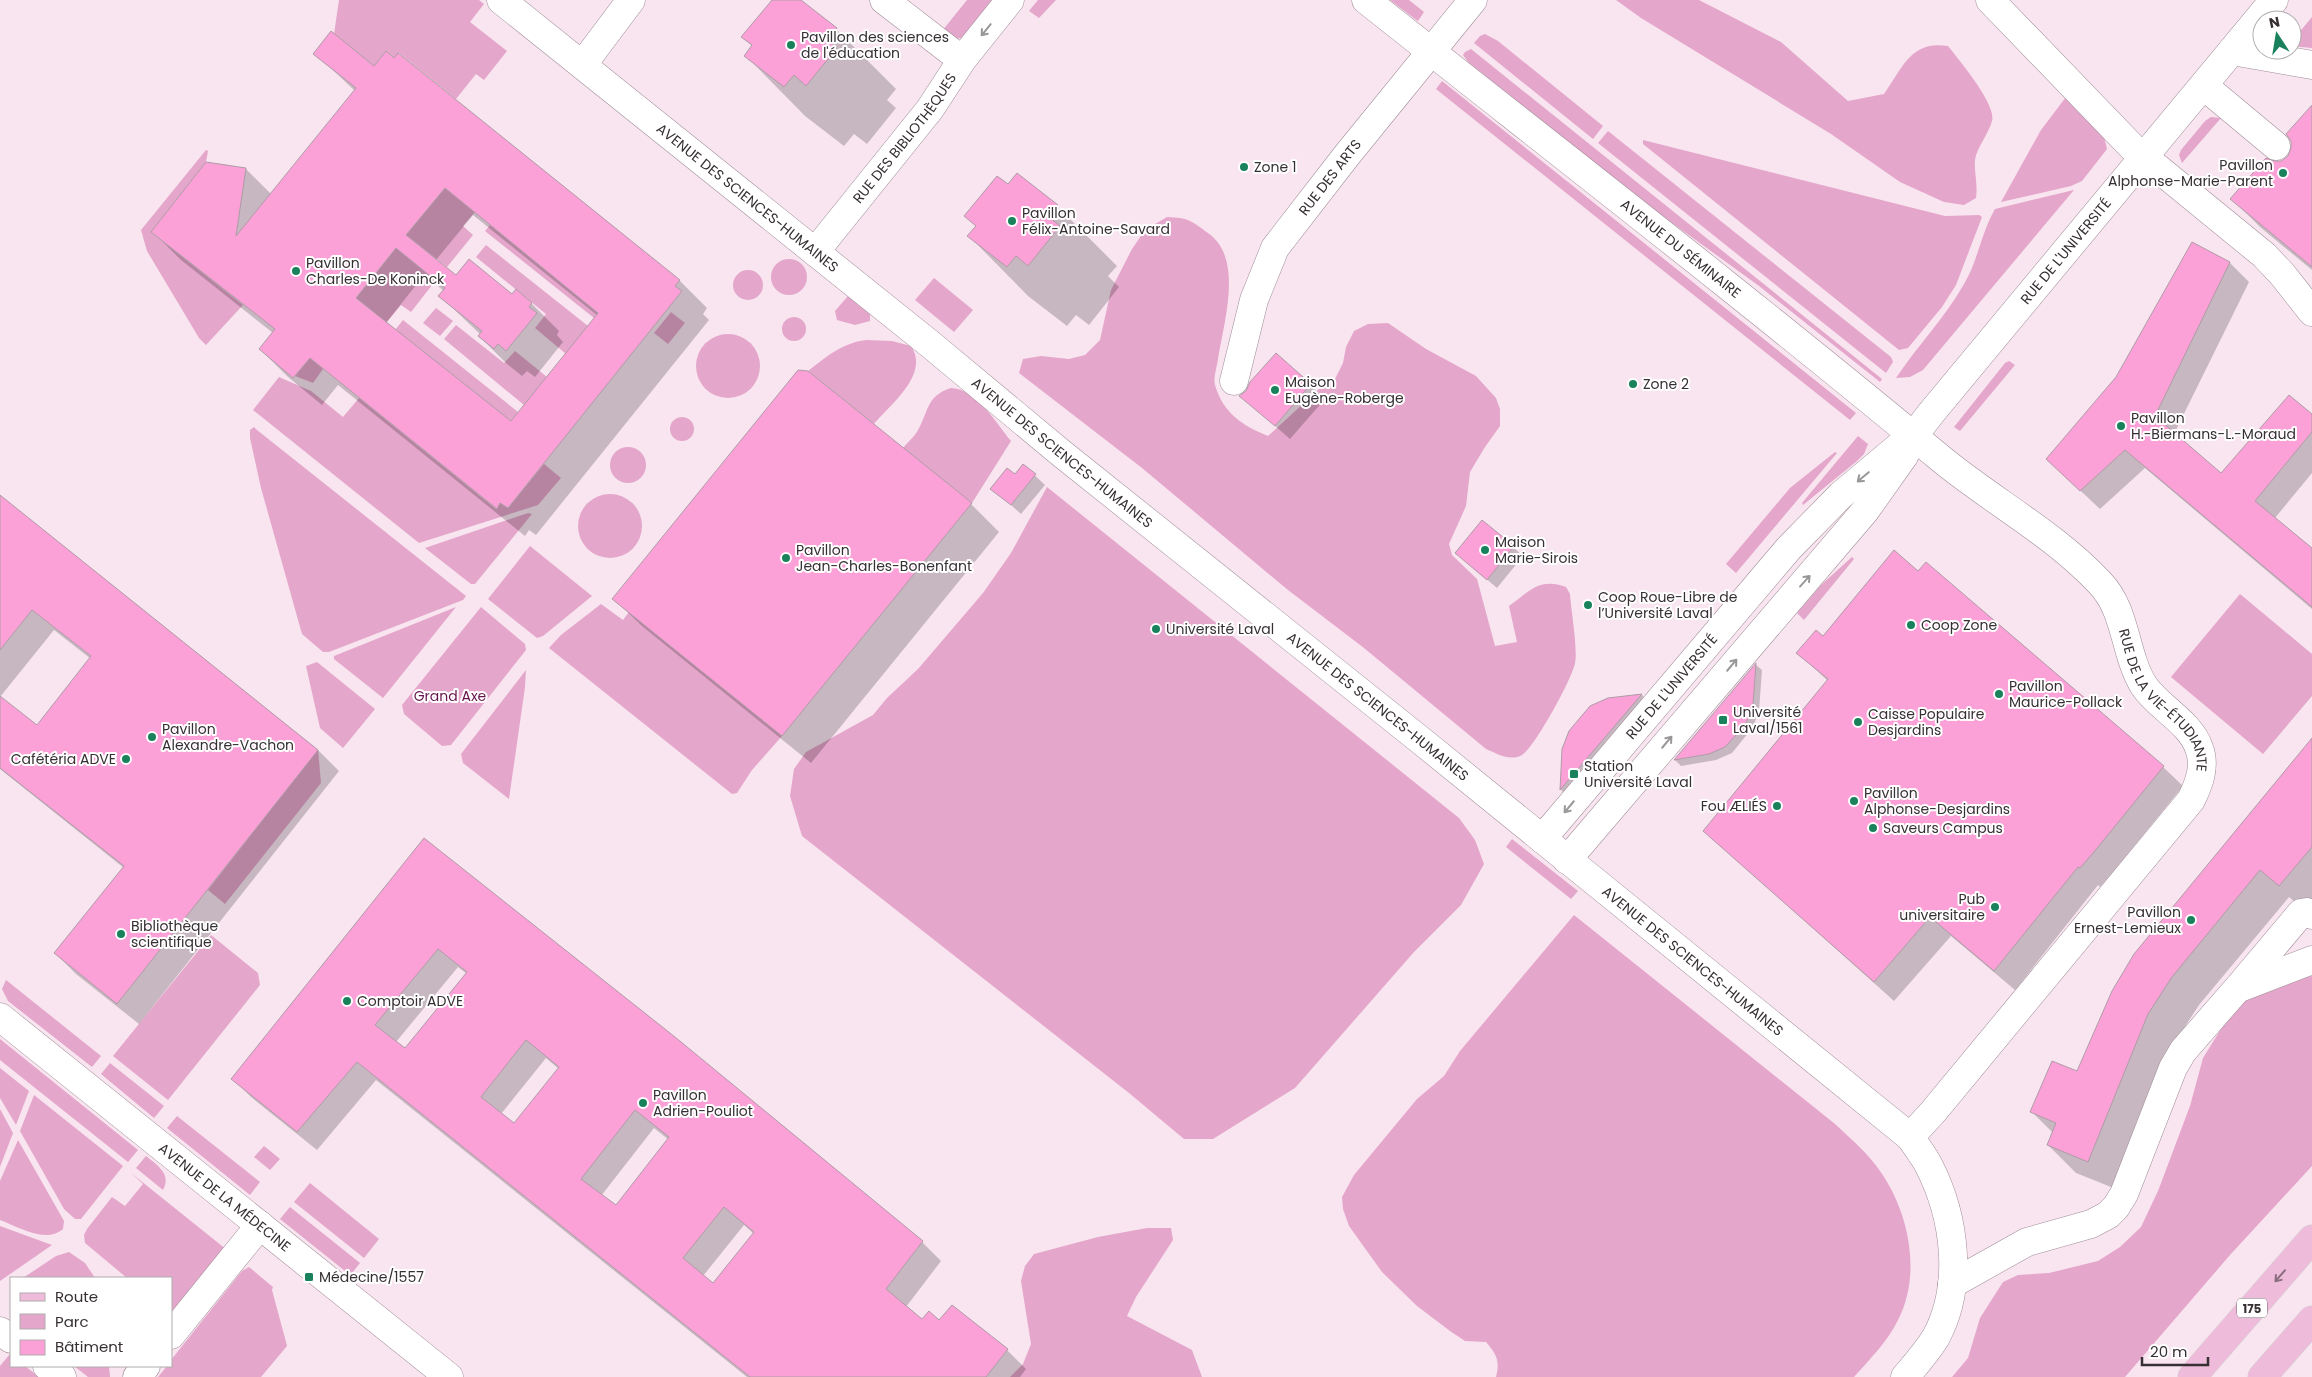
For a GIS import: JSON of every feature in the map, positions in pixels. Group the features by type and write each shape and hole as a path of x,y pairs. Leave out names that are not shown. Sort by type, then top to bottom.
{"main road":[{"name":"175","path":"2192,1377 2312,1239"},
{"path":"2262,1377 2312,1320"}],"street":[{"name":"AVENUE DES SCIENCES-HUMAINES","path":"501,0 1910,1137 1928,1164 1940,1190 1952,1246 1952,1284 1936,1336 1906,1377"},
{"path":"582,64 631,0"},
{"path":"884,0 962,60"},
{"name":"RUE DES BIBLIOTHÈQUES","path":"815,252 930,109 962,60 1010,0"},
{"name":"AVENUE DU SÉMINAIRE","path":"1366,0 1914,435"},
{"name":"RUE DES ARTS","path":"1234,381 1254,300 1275,248 1439,58 1473,0"},
{"path":"1990,0 2144,158 2264,255 2312,312"},
{"name":"RUE DE L'UNIVERSITÉ","path":"1542,839 1748,593 1794,542 1841,495 1914,435 2274,0"},
{"path":"2232,51 2312,65"},
{"path":"2204,86 2276,146"},
{"name":"RUE DE L'UNIVERSITÉ","path":"1567,860 1859,518 1885,485 1904,456 1914,435"},
{"name":"RUE DE LA VIE-ÉTUDIANTE","path":"1910,1137 1939,1105 2191,800 2202,770 2199,748 2194,739 2146,688 2136,670 2116,607 2101,583 2021,516 1973,485 1914,435"},
{"path":"1952,1284 2027,1242 2091,1224 2108,1215 2116,1208 2124,1194 2178,1058 2301,913 2307,912 2312,915"},
{"path":"2237,989 2312,960"},
{"name":"AVENUE DE LA MÉDECINE","path":"0,1016 449,1377"},
{"path":"172,1334 260,1224"},
{"path":"0,1331 10,1339"},
{"path":"47,1367 62,1377"},
{"path":"137,1377 145,1367"}],"green space":[{"path":"339,0 479,0 484,4 470,22 507,51 484,80 476,74 456,99 399,53 394,58 386,51 374,66 334,34"},
{"path":"967,0 997,0 963,38 953,39 942,31"},
{"path":"1038,0 1056,0 1039,18 1029,11"},
{"path":"1390,0 1409,0 1424,12 1418,21"},
{"path":"1616,0 1699,0 1781,42 1848,101 1884,94 1903,65 1916,51 1935,45 1948,46 1976,83 1989,104 1992,114 1992,121 1975,160 1976,198 1964,205 1944,202 1900,182 1831,134 1641,18"},
{"path":"2312,17 2312,48 2302,47 2302,29"},
{"path":"1485,34 1498,41 1603,126 1593,139 1474,43 1480,36"},
{"path":"1471,49 1882,379 1880,382 1759,286 1631,193 1468,62 1463,55"},
{"path":"1442,81 1856,413 1850,420 1436,89"},
{"path":"2066,97 2104,137 2107,149 2082,181 2071,186 2001,202 2041,130"},
{"path":"2211,117 2221,118 2182,163 2179,155 2181,150 2205,121"},
{"path":"1608,131 1891,357 1893,362 1886,373 1598,143"},
{"path":"1643,140 1945,216 1979,215 1982,217 1956,285 1942,307 1908,348 1899,350 1643,144"},
{"path":"206,150 208,151 206,162 151,232 243,305 206,345 199,338 147,251 141,230"},
{"path":"445,188 475,212 463,226 473,235 447,267 406,235"},
{"path":"2074,190 1923,370 1910,377 1896,378 1948,309 1964,284 1995,209"},
{"path":"1167,217 1185,219 1197,225 1219,244 1226,258 1229,274 1229,291 1215,372 1215,385 1229,411 1250,428 1268,436 1319,389 1335,379 1343,363 1346,347 1354,331 1368,324 1388,323 1426,349 1476,376 1496,398 1500,409 1500,426 1470,472 1466,506 1449,544 1452,555 1477,579 1495,646 1517,642 1509,606 1535,587 1549,584 1566,587 1570,594 1575,639 1575,663 1567,683 1544,727 1522,755 1513,758 1499,755 1486,749 1364,648 1288,590 1142,468 1019,373 1023,359 1041,356 1069,359 1085,355 1100,340 1111,290 1132,249 1145,230"},
{"path":"490,225 598,313 594,318 485,231"},
{"path":"486,245 588,326 566,354 535,328 546,314 476,257"},
{"path":"396,248 436,280 411,312 401,305 386,323 356,298"},
{"path":"789,259 801,265 807,277 801,289 789,295 777,289 771,277 777,265"},
{"path":"748,270 759,274 763,285 759,296 748,300 737,296 733,285 737,274"},
{"path":"934,278 973,310 954,332 915,300"},
{"path":"848,296 870,313 870,321 855,325 837,320 835,311"},
{"path":"436,308 453,321 440,336 423,323"},
{"path":"671,312 685,323 668,344 654,333"},
{"path":"789,317 799,317 806,324 806,334 799,341 789,341 782,334 782,324"},
{"path":"403,320 518,412 511,421 395,330"},
{"path":"456,325 504,363 515,351 547,377 524,405 444,339"},
{"path":"728,334 746,340 754,348 760,366 754,384 746,392 728,398 710,392 702,384 696,366 702,348 710,340"},
{"path":"866,340 892,341 911,346 916,357 916,367 906,388 874,424 808,371 842,347"},
{"path":"310,358 323,369 313,383 295,376"},
{"path":"2009,361 2015,365 1960,431 1954,427 2005,363"},
{"path":"279,377 311,391 343,417 359,398 496,509 500,503 508,508 544,464 561,478 538,505 419,543 253,410"},
{"path":"951,388 969,394 977,400 1011,441 972,503 903,448 917,432 932,400 943,391"},
{"path":"682,417 691,420 694,429 691,438 682,441 673,438 670,429 673,420"},
{"path":"254,427 466,596 463,600 329,652 323,652 302,634 261,488 250,438 250,430"},
{"path":"1858,436 1868,444 1864,454 1803,505 1802,503"},
{"path":"628,447 640,453 646,465 640,477 628,483 616,477 610,465 616,453"},
{"path":"1835,452 1837,453 1736,573 1726,564 1790,488"},
{"path":"1047,487 1459,818 1475,840 1484,864 1461,905 1414,952 1295,1088 1213,1139 1184,1139 1129,1093 802,836 790,796 794,769 806,752 873,715 887,698 918,669 983,593 1011,553"},
{"path":"610,494 622,497 633,503 639,514 642,526 639,538 633,549 622,555 610,558 598,555 587,549 581,538 578,526 581,514 587,503 598,497"},
{"path":"528,513 532,514 475,584 471,584 425,548"},
{"path":"530,546 592,596 543,636 537,638 488,599"},
{"path":"1852,557 1854,559 1804,620 1797,613 1821,585"},
{"path":"2240,594 2312,654 2312,696 2263,754 2171,677"},
{"path":"601,604 623,620 629,612 782,736 752,770 737,793 732,794 549,648 561,635"},
{"path":"456,607 383,698 334,659 334,656"},
{"name":"Grand Axe","path":"481,607 525,644 526,650 451,745 442,746 404,714 402,705"},
{"path":"317,662 375,709 343,748 320,728 306,666"},
{"path":"526,670 509,799 463,763 461,754"},
{"path":"318,749 321,783 225,904 208,890"},
{"path":"1512,839 1578,891 1571,899 1506,847"},
{"path":"1574,915 1835,1124 1870,1158 1890,1187 1905,1224 1909,1244 1909,1283 1905,1302 1894,1328 1878,1350 1854,1377 1496,1377 1497,1358 1486,1342 1465,1341 1417,1306 1382,1272 1349,1226 1343,1209 1342,1197 1354,1175 1417,1099 1444,1076 1460,1051"},
{"path":"211,935 258,973 260,985 168,1100 113,1056"},
{"path":"2312,976 2312,1166 2230,1255 2125,1377 1952,1377 1968,1358 1980,1318 2003,1282 2018,1275 2049,1273 2098,1261 2120,1247 2141,1227 2158,1191 2190,1106 2203,1058 2231,1013 2248,997 2296,978"},
{"path":"6,980 101,1056 92,1067 8,1001 2,989"},
{"path":"0,1039 138,1150 128,1162 0,1060"},
{"path":"110,1063 164,1106 154,1118 101,1074"},
{"path":"0,1068 29,1091 16,1125 0,1098"},
{"path":"34,1095 123,1166 81,1219 75,1219 64,1209 20,1131"},
{"path":"0,1109 13,1133 0,1167"},
{"path":"177,1116 260,1182 250,1195 167,1128"},
{"path":"18,1140 64,1221 63,1229 56,1233 40,1235 0,1220 0,1181"},
{"path":"264,1146 280,1159 270,1170 254,1157"},
{"path":"146,1156 162,1170 166,1179 163,1190 136,1168"},
{"path":"131,1173 227,1250 172,1312 172,1277 126,1277 85,1243 84,1235 87,1229 112,1197 125,1206 143,1184"},
{"path":"310,1183 379,1239 364,1258 294,1202"},
{"path":"290,1207 360,1263 352,1273 345,1271 280,1219"},
{"path":"0,1226 52,1245 0,1281"},
{"path":"1147,1228 1171,1228 1173,1240 1136,1297 1127,1316 1192,1350 1202,1377 1010,1377 1023,1364 1031,1344 1021,1281 1025,1266 1034,1254 1098,1237"},
{"path":"69,1252 85,1263 94,1277 24,1277 56,1256"},
{"path":"249,1267 273,1287 272,1290 287,1346 261,1377 158,1377 166,1367 172,1367 172,1359 242,1271"},
{"path":"10,1354 10,1367 26,1367 39,1377 0,1377 0,1366"},
{"path":"75,1367 109,1367 110,1377 88,1377"}],"building":[{"name":"Pavillon des sciences de l'éducation","path":"772,0 801,0 837,28 828,40 837,48 806,86 794,75 784,87 744,56 752,45 741,37"},
{"name":"Pavillon Charles-De Koninck","path":"331,31 374,66 386,51 394,58 398,53 680,280 675,286 682,291 508,508 500,503 497,509 310,358 293,378 259,349 275,329 151,232 206,162 246,168 236,236 356,88 313,54","holes":["445,188 598,313 511,421 356,298 396,248 445,288 438,296 482,331 478,336 494,349 498,344 506,351 537,313 529,307 532,303 516,289 512,294 469,259 456,275 406,235"]},
{"name":"Pavillon Alphonse-Marie-Parent","path":"2312,105 2312,267 2230,199 2266,158 2281,161 2288,156 2291,141 2286,134"},
{"name":"Pavillon Félix-Antoine-Savard","path":"1017,173 1058,205 1049,217 1060,226 1028,266 1016,256 1007,267 967,236 976,226 964,216 997,176 1008,184"},
{"name":"Pavillon H.-Biermans-L.-Moraud","path":"2192,242 2230,262 2155,416 2221,473 2289,395 2312,414 2312,432 2255,501 2312,548 2312,607 2125,450 2080,491 2046,459 2116,377"},
{"name":"Maison Eugène-Roberge","path":"1276,353 1311,384 1275,426 1239,396 1246,391 1250,382"},
{"name":"Pavillon Jean-Charles-Bonenfant","path":"798,370 808,371 972,503 782,736 612,599"},
{"path":"1023,464 1036,474 1011,505 990,489 1007,468 1015,474"},
{"name":"Pavillon Alexandre-Vachon","path":"0,495 318,750 117,1004 54,953 124,866 0,768 0,696 37,725 91,656 32,610 0,650"},
{"name":"Maison Marie-Sirois","path":"1482,520 1514,546 1487,580 1455,553"},
{"path":"1894,550 1918,571 1926,562 2164,766 2094,852 2080,868 2078,867 1994,971 1930,917 1874,982 1703,831 1828,679 1796,653 1816,630 1823,636"},
{"path":"1756,663 1753,704 1747,721 1737,734 1725,747 1709,754 1674,760"},
{"path":"1642,694 1560,790 1562,749 1569,731 1590,706 1608,698"},
{"name":"Pavillon Ernest-Lemieux","path":"2312,738 2312,847 2279,886 2260,870 2172,977 2148,1014 2088,1162 2047,1145 2056,1123 2030,1112 2052,1061 2077,1071 2112,991 2134,954"},
{"name":"Pavillon Adrien-Pouliot","path":"424,838 675,1037 923,1241 886,1289 922,1319 929,1311 939,1320 952,1305 1008,1349 986,1377 750,1377 357,1062 297,1132 231,1079","holes":["438,949 467,972 405,1048 375,1025","526,1040 559,1067 514,1123 481,1097","635,1110 669,1137 616,1205 581,1179","724,1207 754,1232 713,1283 683,1258"]}],"place":[{"name":"Pavillon des sciences de l'éducation","path":"791,45"},
{"name":"Zone 1","path":"1244,167"},
{"name":"Pavillon Alphonse-Marie-Parent","path":"2283,173"},
{"name":"Pavillon Félix-Antoine-Savard","path":"1012,221"},
{"name":"Pavillon Charles-De Koninck","path":"296,271"},
{"name":"Zone 2","path":"1633,384"},
{"name":"Maison Eugène-Roberge","path":"1275,390"},
{"name":"Pavillon H.-Biermans-L.-Moraud","path":"2121,426"},
{"name":"Maison Marie-Sirois","path":"1485,550"},
{"name":"Pavillon Jean-Charles-Bonenfant","path":"786,558"},
{"name":"Coop Roue-Libre de l’Université Laval","path":"1588,605"},
{"name":"Coop Zone","path":"1911,625"},
{"name":"Université Laval","path":"1156,629"},
{"name":"Pavillon Maurice-Pollack","path":"1999,694"},
{"name":"Université Laval/1561","path":"1723,720"},
{"name":"Caisse Populaire Desjardins","path":"1858,722"},
{"name":"Pavillon Alexandre-Vachon","path":"152,737"},
{"name":"Cafétéria ADVE","path":"126,759"},
{"name":"Station Université Laval","path":"1574,774"},
{"name":"Pavillon Alphonse-Desjardins","path":"1854,801"},
{"name":"Fou ÆLIÉS","path":"1777,806"},
{"name":"Saveurs Campus","path":"1873,828"},
{"name":"Pub universitaire","path":"1995,907"},
{"name":"Pavillon Ernest-Lemieux","path":"2191,920"},
{"name":"Bibliothèque scientifique","path":"121,934"},
{"name":"Comptoir ADVE","path":"347,1001"},
{"name":"Pavillon Adrien-Pouliot","path":"643,1103"},
{"name":"Médecine/1557","path":"309,1277"}]}
